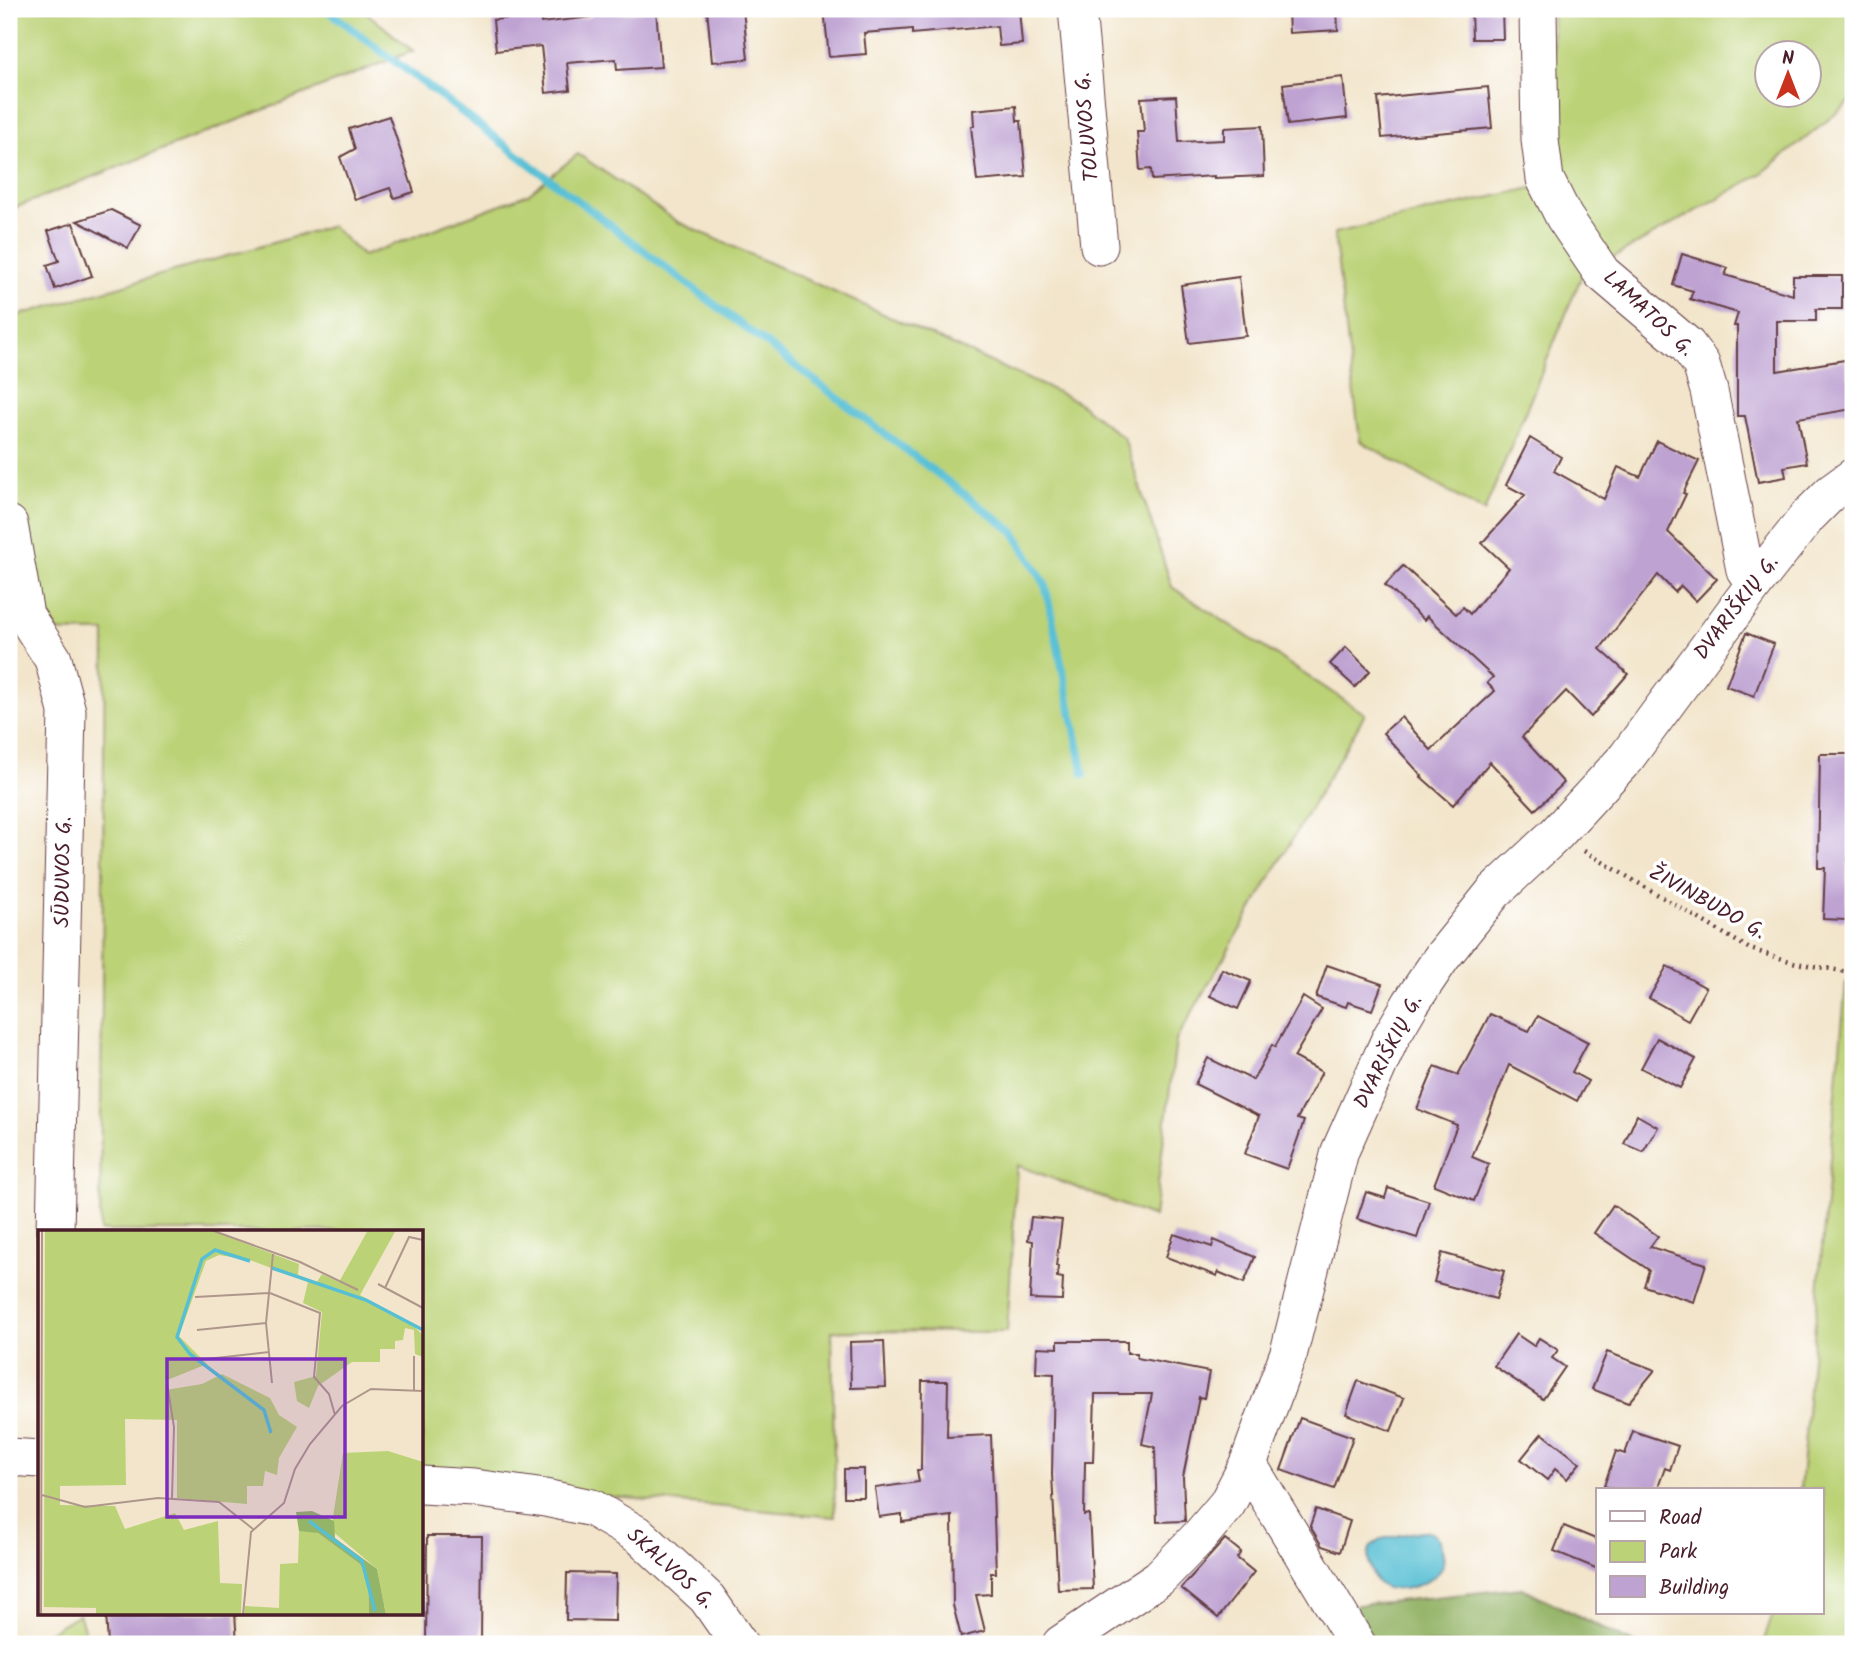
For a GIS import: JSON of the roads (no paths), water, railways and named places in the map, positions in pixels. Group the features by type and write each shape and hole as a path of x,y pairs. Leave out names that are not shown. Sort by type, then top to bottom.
{"street":[{"name":"TOLUVOS G.","path":"1077,9 1099,246"},
{"name":"LAMATOS G.","path":"1538,9 1540,140 1545,179 1564,217 1602,274 1686,345 1701,363 1745,570 1755,582"},
{"name":"DVARIŠKIŲ G.","path":"1061,1644 1159,1578 1227,1504 1248,1464 1289,1352 1340,1151 1390,1039 1442,957 1494,892 1556,834 1626,758 1755,582 1808,516 1831,493 1853,477"},
{"name":"SŪDUVOS G.","path":"9,524 24,615 53,659 67,711 55,1230"},
{"path":"9,1457 38,1459"},
{"path":"1248,1464 1357,1644"},
{"name":"SKALVOS G.","path":"424,1485 474,1488 592,1508 640,1536 650,1545 707,1598 740,1644"}],"water":[{"path":"1422,1531 1434,1535 1440,1542 1443,1562 1438,1573 1409,1588 1388,1588 1380,1584 1370,1566 1371,1546 1382,1539"}],"waterway":[{"path":"326,9 1014,532 1045,584 1084,774"}]}
